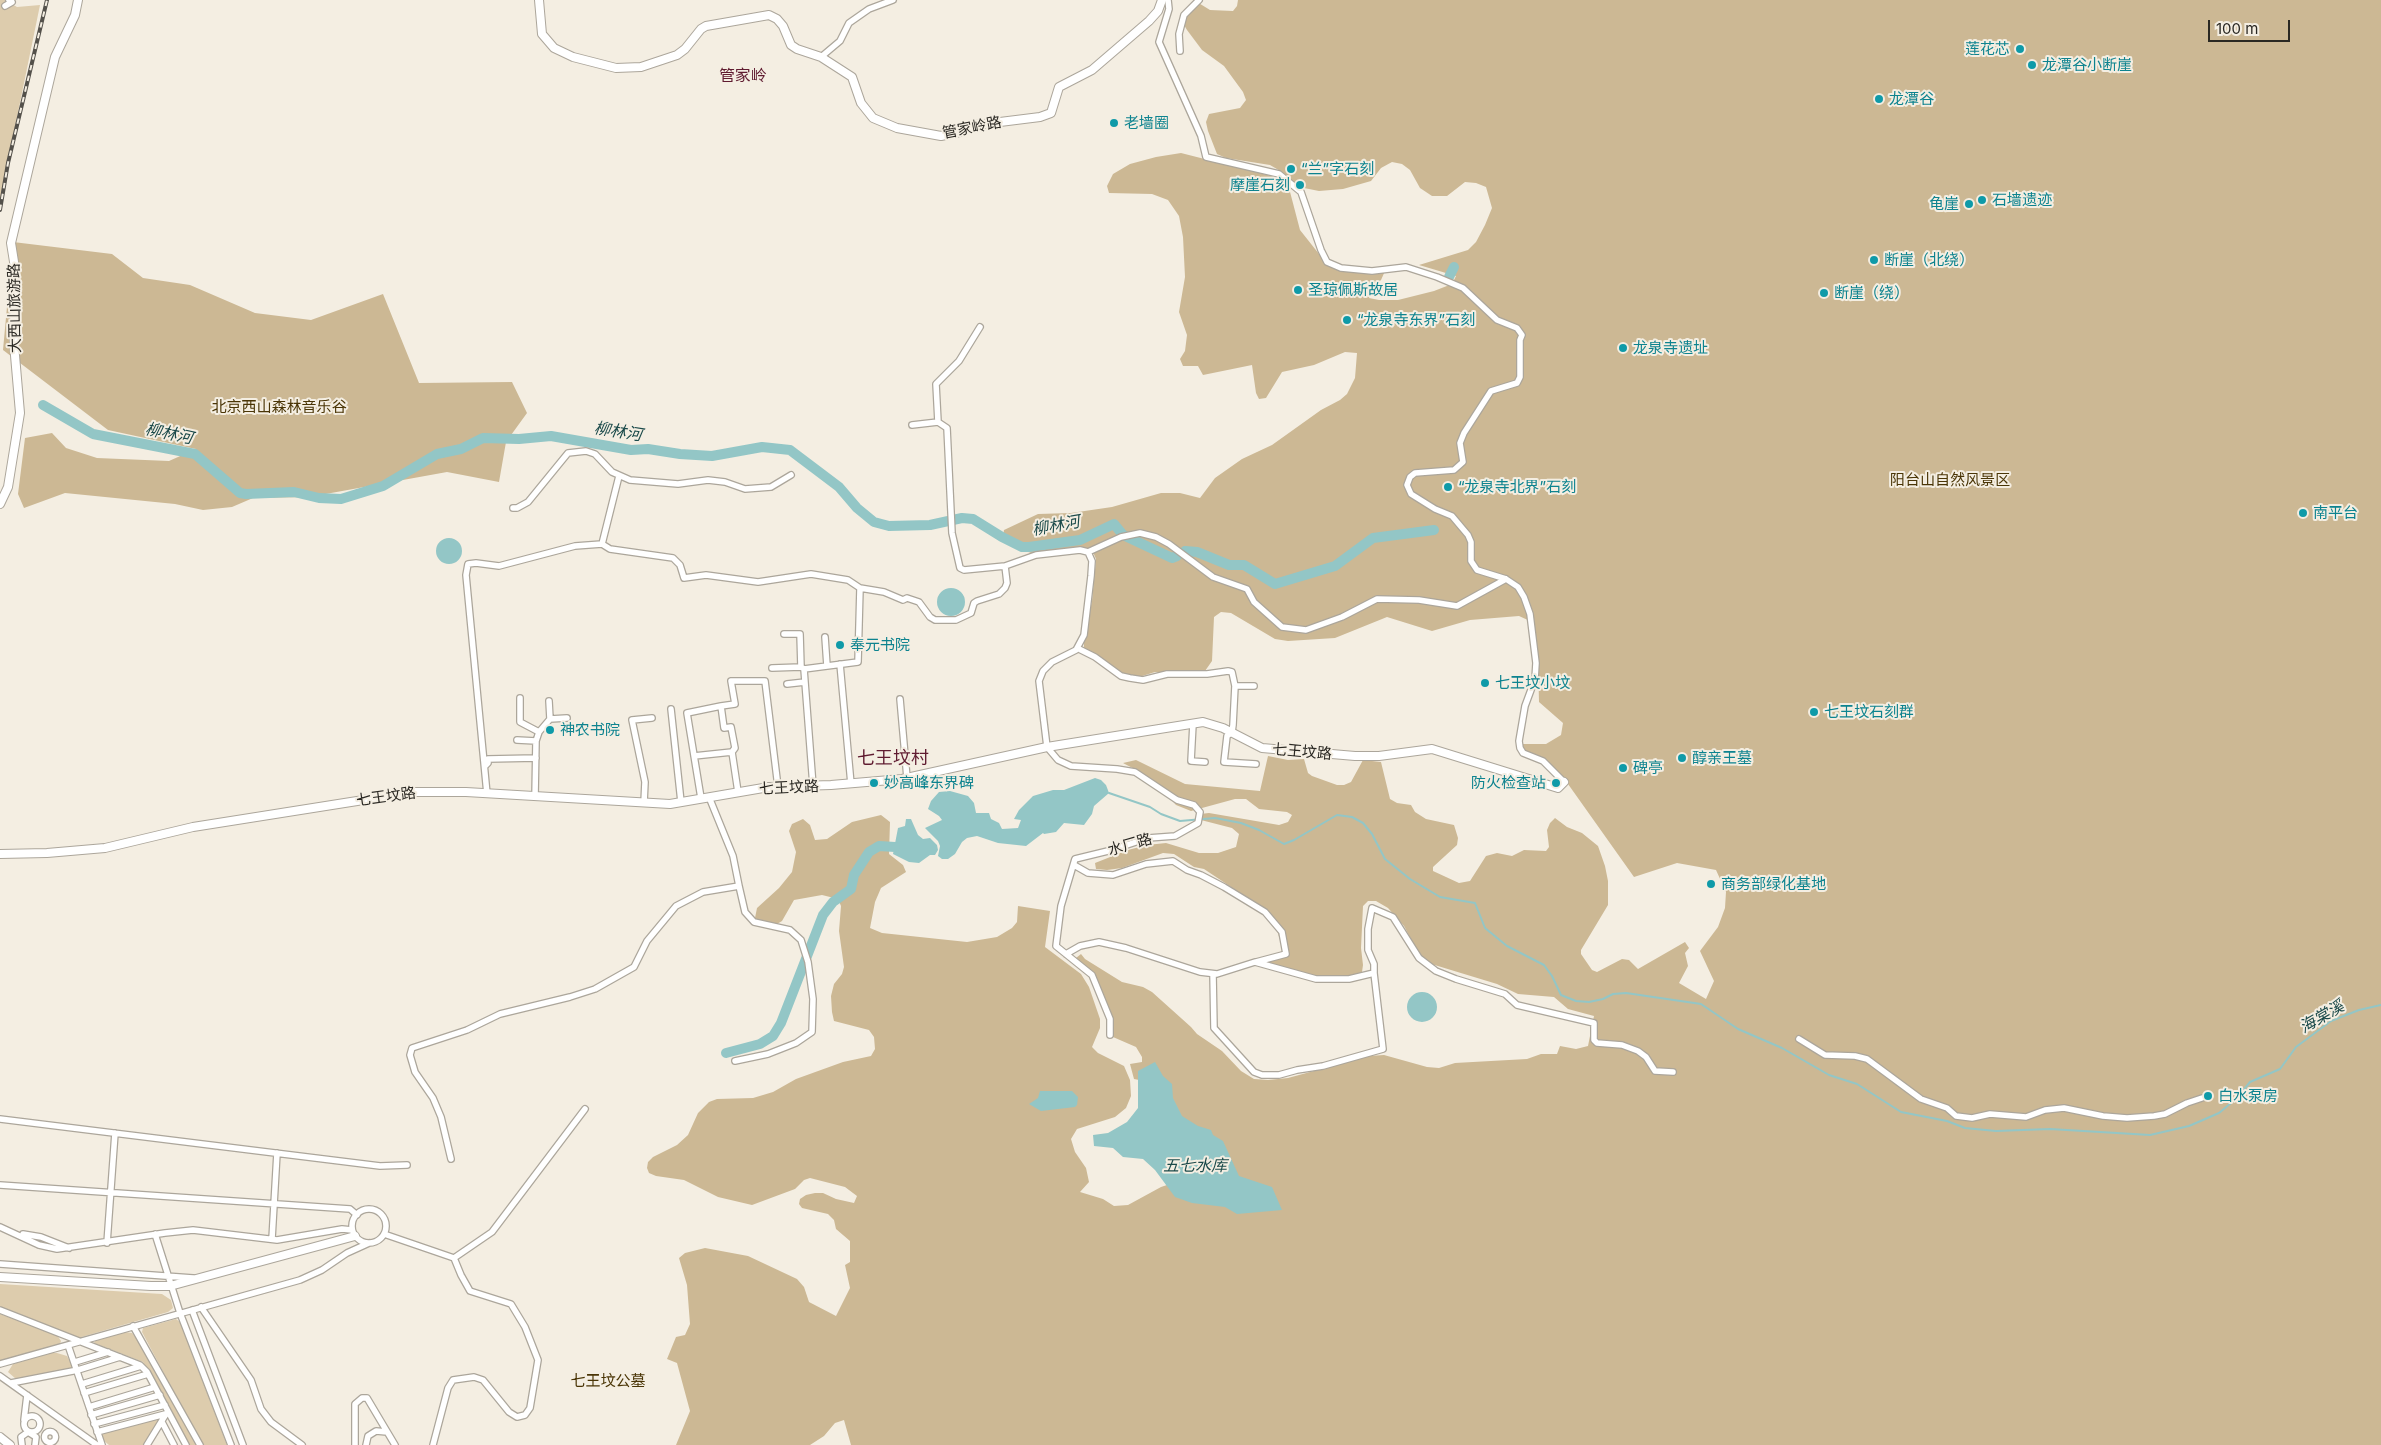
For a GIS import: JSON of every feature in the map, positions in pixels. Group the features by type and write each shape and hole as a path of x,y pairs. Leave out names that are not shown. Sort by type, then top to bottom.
{"street":[{"path":"5,6 12,2 9,0"},
{"name":"大西山旅游路","path":"0,504 8,487 20,414 14,344 15,268 11,243 55,57 75,14 78,0"},
{"name":"管家岭路","path":"539,0 542,34 554,48 573,57 616,68 641,67 662,61 685,48 701,29 764,15 777,19 791,45 821,57 852,77 861,103 873,118 896,128 941,136 950,135 976,125 1040,117 1051,113 1059,87 1100,64 1149,21 1158,10 1162,0"},
{"path":"821,57 840,41 849,22 869,9 893,0"},
{"path":"1168,0 1169,9 1159,42 1198,128 1206,157 1279,174 1301,192 1320,250 1327,262 1341,268 1372,271 1406,267 1437,277 1464,288 1497,320 1517,328 1522,335 1520,340 1520,377 1517,383 1491,391 1464,433 1460,443 1463,462 1454,470 1414,473 1410,477 1408,485 1411,494 1435,509 1452,516 1468,535 1471,542 1471,561 1477,570 1506,579 1518,587 1524,597 1530,614 1536,663 1535,679 1525,706 1520,728 1520,748 1523,753 1543,761 1564,782"},
{"path":"1180,52 1179,34 1184,15 1198,0"},
{"path":"938,422 936,384 959,361 980,327"},
{"path":"912,425 938,422 946,428 952,533 960,568 964,570 1004,566 1036,555 1080,550 1088,552 1121,537 1147,534 1164,541 1213,577 1246,589 1254,602 1276,622 1291,628 1306,630 1342,617 1377,599 1419,600 1457,606 1506,579"},
{"path":"513,508 528,502 568,453 586,451 595,454 612,472 630,480 678,484 708,480 725,482 745,489 771,487 791,475"},
{"path":"602,544 619,476"},
{"path":"487,794 466,575 468,564 500,566 574,546 602,544 610,549 673,558 680,565 684,578 706,574 758,582 811,574 848,580 860,588 884,592 902,600 908,598 920,602 930,618 935,620 956,620 970,613 974,603 977,601 999,594 1007,583 1004,566"},
{"path":"1046,747 1039,680 1043,671 1052,662 1077,648 1084,635 1090,595 1092,561 1088,552"},
{"path":"772,668 803,668 858,662 860,588"},
{"path":"784,634 800,634 813,786"},
{"path":"825,638 827,666"},
{"path":"1077,648 1121,676 1143,680 1167,674 1207,674 1228,670 1233,675 1234,686 1232,732 1227,736 1224,762 1256,764"},
{"path":"840,664 851,784"},
{"path":"735,1060 768,1054 796,1043 812,1032 812,990 808,962 801,940 790,930 754,922 745,912 733,856 705,798 694,756 687,713 735,704 731,681 765,681 778,787"},
{"path":"787,684 805,682"},
{"path":"1234,686 1254,686"},
{"path":"520,698 520,722 539,732"},
{"path":"900,699 906,778"},
{"path":"535,797 536,741 539,732 550,719 549,701"},
{"path":"721,706 724,728 731,727 735,748 732,752 738,792"},
{"path":"671,709 681,802"},
{"path":"550,719 567,718"},
{"path":"644,803 645,782 632,720 652,718"},
{"name":"七王坟路","path":"0,854 47,853 105,848 193,827 414,792 670,804 778,787 851,784 906,778 1046,747 1203,722 1232,732 1262,748 1285,752 1379,756 1432,749 1558,788 1564,782"},
{"path":"1192,724 1191,761 1205,762"},
{"path":"517,740 536,741"},
{"name":"水厂路","path":"1046,747 1058,760 1071,766 1135,772 1177,800 1194,805 1200,812 1198,823 1175,836 1148,838 1112,850 1075,859 1074,865"},
{"path":"694,756 732,752"},
{"path":"485,766 488,764 488,758 536,758"},
{"path":"1066,954 1080,946 1098,942 1126,948 1173,964 1213,974 1286,954 1282,932 1265,912 1201,874 1187,870 1173,860 1146,864 1113,875 1088,873 1074,865 1063,898 1056,933 1056,946 1066,954 1073,957 1092,975 1110,1020 1110,1035"},
{"path":"451,1159 441,1117 433,1098 415,1072 410,1055 412,1048 467,1030 506,1012 570,997 595,988 634,967 647,941 676,906 703,892 739,886"},
{"path":"1213,974 1214,1028 1254,1072 1262,1075 1279,1075 1323,1066 1383,1049 1374,964 1368,950 1368,929 1372,908 1394,917 1419,958 1436,971 1505,994 1517,1005 1571,1016 1594,1023 1594,1040 1596,1043 1630,1048 1646,1058 1655,1071 1673,1072"},
{"path":"1255,962 1316,979 1349,979 1374,973"},
{"path":"1799,1039 1825,1055 1855,1056 1867,1059 1921,1099 1947,1108 1956,1116 1972,1118 1990,1114 2026,1117 2053,1108 2064,1108 2103,1116 2127,1118 2165,1114 2202,1098"},
{"path":"454,1258 492,1232 585,1109"},
{"path":"0,1119 380,1166 407,1164"},
{"path":"107,1243 116,1133"},
{"path":"272,1239 277,1153"},
{"path":"0,1185 350,1209 357,1215"},
{"path":"0,1364 300,1280 322,1270 368,1243 378,1241 384,1234 385,1222 378,1212 370,1210 357,1215 353,1221 354,1233"},
{"path":"0,1227 16,1233 41,1237 71,1248 155,1234 193,1230 272,1239 342,1229 354,1233 362,1242 368,1243"},
{"path":"0,1277 170,1286 354,1233"},
{"path":"155,1234 170,1286 231,1445"},
{"path":"384,1234 454,1258 470,1291 511,1304 525,1327 538,1360 530,1408 525,1415 517,1417 509,1412 482,1380 474,1377 452,1380 448,1388 433,1445"},
{"path":"0,1264 196,1278"},
{"path":"201,1307 251,1380 261,1410 271,1422 302,1445"},
{"path":"0,1310 141,1366 160,1395 168,1414 186,1445"},
{"path":"192,1310 243,1445"},
{"path":"133,1326 200,1445"},
{"path":"68,1345 102,1445"},
{"path":"75,1362 108,1352"},
{"path":"11,1384 78,1370 120,1357"},
{"path":"82,1384 141,1366"},
{"path":"84,1393 148,1374"},
{"path":"0,1376 97,1445"},
{"path":"89,1407 155,1387"},
{"path":"27,1395 24,1427 36,1437 35,1445"},
{"path":"91,1415 160,1395"},
{"path":"354,1445 356,1404 362,1398 367,1398 395,1445"},
{"path":"94,1424 165,1405"},
{"path":"150,1443 156,1430 168,1414"},
{"path":"97,1432 168,1414"},
{"path":"22,1445 22,1436 38,1430 40,1424 39,1419 34,1416 29,1416 24,1422"},
{"path":"162,1422 174,1445"},
{"path":"156,1430 167,1432"},
{"path":"366,1445 368,1436 376,1432 387,1432"},
{"path":"0,1437 10,1445"}],"shaded area":[{"path":"0,0 5,0 17,7 40,5 0,200"},
{"path":"0,1284 162,1294 171,1300 173,1308 168,1312 78,1338 0,1308"},
{"path":"0,1314 57,1335 61,1341 60,1344 0,1361"},
{"path":"176,1319 180,1322 227,1445 202,1445 142,1332 143,1328"},
{"path":"125,1332 132,1333 136,1338 197,1445 188,1445 143,1362 94,1343 95,1341"},
{"path":"50,1353 67,1356 74,1369 16,1379 8,1372 13,1364"},
{"path":"161,1418 145,1445 109,1445 103,1440 101,1434"}],"green space":[{"name":"阳台山自然风景区","path":"1238,0 2381,0 2381,1445 851,1445 844,1420 835,1423 824,1436 810,1445 676,1445 690,1411 677,1363 667,1359 676,1337 685,1335 690,1324 687,1285 679,1258 685,1253 705,1248 748,1256 797,1279 804,1287 809,1302 836,1316 850,1288 845,1265 850,1262 850,1241 836,1229 834,1220 828,1214 802,1208 799,1204 800,1199 815,1193 823,1193 836,1199 854,1203 857,1196 845,1187 810,1178 804,1180 795,1189 752,1205 718,1197 684,1180 656,1176 649,1173 647,1168 648,1162 653,1157 677,1145 688,1135 698,1113 709,1102 717,1099 753,1098 773,1092 796,1079 843,1062 871,1056 875,1049 874,1037 869,1030 834,1021 831,996 834,984 842,974 844,967 839,931 841,906 838,899 822,895 794,900 782,921 777,924 757,921 755,918 757,908 779,888 792,872 796,852 789,831 792,824 803,819 810,825 815,840 827,839 852,822 881,815 890,822 889,854 903,865 906,872 881,888 875,902 870,928 882,933 967,942 997,937 1012,928 1017,922 1018,906 1050,911 1045,947 1081,974 1089,987 1100,1019 1100,1028 1092,1047 1098,1053 1124,1066 1130,1080 1131,1096 1126,1108 1115,1117 1077,1129 1071,1139 1075,1152 1086,1168 1089,1182 1080,1192 1103,1199 1114,1206 1128,1205 1161,1187 1182,1180 1208,1144 1144,1081 1134,1079 1130,1064 1142,1062 1142,1057 1136,1047 1113,1037 1111,1022 1087,970 1076,958 1081,954 1085,959 1122,982 1143,987 1152,992 1197,1034 1222,1051 1241,1071 1254,1079 1288,1078 1369,1056 1384,1055 1427,1067 1439,1068 1455,1063 1527,1059 1541,1054 1557,1054 1560,1046 1576,1049 1588,1046 1594,1016 1568,1009 1554,997 1518,994 1497,984 1428,963 1421,958 1404,926 1388,908 1376,901 1368,901 1363,906 1361,948 1363,965 1362,972 1357,975 1323,978 1263,962 1285,956 1276,927 1255,903 1204,869 1194,867 1174,854 1163,853 1122,868 1096,869 1095,863 1147,845 1166,843 1199,853 1218,853 1236,847 1239,834 1232,828 1197,819 1200,814 1209,813 1279,825 1288,822 1292,815 1287,812 1259,809 1246,799 1235,799 1191,811 1176,805 1160,787 1142,773 1123,763 1136,760 1185,784 1260,791 1268,756 1288,760 1304,759 1308,773 1337,785 1351,782 1363,760 1381,762 1390,799 1397,803 1411,805 1415,812 1426,819 1454,825 1458,838 1457,845 1433,867 1433,871 1459,883 1470,881 1486,856 1497,853 1512,856 1524,850 1546,851 1549,847 1547,830 1555,818 1567,827 1582,833 1598,846 1605,866 1608,881 1608,905 1581,950 1581,954 1592,970 1597,972 1622,959 1629,960 1638,969 1685,942 1689,948 1685,953 1688,966 1679,983 1706,999 1714,981 1700,951 1718,927 1725,908 1726,892 1716,870 1677,863 1634,877 1568,784 1554,775 1541,761 1525,753 1520,744 1546,744 1561,735 1563,723 1539,702 1538,661 1530,621 1519,616 1470,620 1432,631 1387,617 1335,638 1288,641 1275,639 1231,613 1221,612 1214,617 1212,661 1205,671 1194,674 1155,672 1139,677 1117,673 1084,650 1084,640 1092,601 1096,559 1093,552 1080,547 1043,554 1031,553 1020,549 1003,536 1004,530 1038,514 1071,513 1112,507 1161,493 1180,493 1200,498 1215,478 1242,459 1272,445 1321,410 1340,400 1347,394 1355,378 1357,353 1345,352 1314,365 1282,372 1266,398 1259,399 1256,393 1252,365 1203,375 1198,366 1183,366 1180,359 1185,351 1187,335 1179,312 1185,277 1183,237 1179,216 1168,200 1152,194 1109,193 1107,186 1113,174 1130,164 1181,153 1279,178 1289,188 1300,230 1323,259 1333,267 1385,271 1381,280 1372,288 1369,298 1379,300 1398,300 1434,291 1452,284 1456,276 1419,265 1468,250 1476,242 1485,225 1492,208 1486,187 1476,183 1465,182 1447,196 1432,196 1420,188 1410,170 1402,164 1392,162 1381,168 1371,181 1343,189 1319,191 1299,187 1282,172 1270,165 1226,158 1217,154 1206,122 1209,114 1240,108 1246,100 1243,92 1224,66 1202,50 1187,30 1184,25 1184,14 1197,2 1210,10 1233,11 1237,6"},
{"name":"北京西山森林音乐谷","path":"13,242 112,254 143,278 190,285 255,313 311,320 383,294 419,383 512,382 527,413 506,442 499,482 447,472 309,497 253,498 232,507 203,510 175,504 65,493 24,508 18,494 25,438 52,433 66,448 97,458 169,461 196,449 108,430 3,350"}],"water":[{"path":"449,538 458,542 462,551 458,560 449,564 440,560 436,551 440,542"},
{"path":"951,588 961,592 965,602 961,612 951,616 941,612 937,602 941,592"},
{"path":"1095,778 1101,780 1106,785 1109,793 1094,806 1092,814 1084,825 1064,823 1056,832 1043,833 1026,846 998,843 977,836 967,838 962,842 955,854 948,859 942,859 938,856 940,846 938,841 925,828 942,820 928,809 931,801 939,792 950,791 968,796 974,803 976,813 989,813 991,819 999,823 1002,829 1018,828 1021,820 1014,819 1019,810 1033,796 1053,790 1064,790"},
{"path":"906,819 911,819 918,835 923,839 930,838 937,845 938,850 935,855 930,855 919,863 909,862 893,854 898,828 905,826"},
{"path":"1422,992 1433,996 1437,1007 1433,1018 1422,1022 1411,1018 1407,1007 1411,996"},
{"name":"五七水库","path":"1155,1062 1163,1076 1172,1084 1173,1098 1182,1116 1198,1126 1211,1130 1213,1135 1223,1141 1239,1176 1272,1187 1282,1210 1237,1214 1225,1207 1192,1203 1175,1197 1155,1170 1143,1159 1123,1157 1113,1148 1094,1146 1093,1135 1108,1133 1127,1122 1138,1108 1138,1071"},
{"path":"1040,1091 1072,1091 1078,1097 1077,1105 1075,1107 1041,1111 1029,1104 1038,1098"}],"waterway":[{"path":"1449,277 1454,267"},
{"name":"柳林河","path":"43,405 93,434 195,454 240,493 246,494 294,492 319,498 341,499 383,486 437,454 461,449 483,438 519,439 551,436 631,450 648,449 712,456 762,447 790,450 839,487 857,508 874,522 889,526 930,525 962,518 973,519 1002,537 1022,547 1029,547 1080,540 1114,524 1123,535 1172,558 1177,556"},
{"path":"1185,551 1197,552 1229,565 1244,565 1275,584 1335,566 1373,538 1434,530"},
{"name":"海棠溪","path":"1109,793 1150,807 1161,814 1180,821 1215,818 1241,823 1259,830 1284,844 1337,815 1352,817 1363,823 1372,834 1385,859 1410,879 1440,897 1475,903 1485,928 1507,946 1544,965 1552,976 1561,995 1576,1001 1589,1002 1603,999 1613,994 1626,993 1701,1004 1738,1029 1782,1048 1829,1075 1857,1084 1901,1112 1947,1121 1965,1128 1996,1131 2050,1129 2150,1135 2189,1126 2219,1113 2237,1098 2250,1082 2280,1069 2296,1047 2331,1021 2359,1010 2381,1005"},
{"path":"726,1053 760,1044 773,1036 781,1023 823,915 833,902 851,889 854,875 869,852 879,846 895,847"}],"railway":[{"path":"0,210 8,163 47,0"}],"place":[{"name":"莲花芯","path":"2020,49"},
{"name":"龙潭谷小断崖","path":"2032,65"},
{"name":"龙潭谷","path":"1879,99"},
{"name":"老墙圈","path":"1114,123"},
{"name":"“兰”字石刻","path":"1291,169"},
{"name":"摩崖石刻","path":"1300,185"},
{"name":"石墙遗迹","path":"1982,200"},
{"name":"龟崖","path":"1969,204"},
{"name":"断崖（北绕）","path":"1874,260"},
{"name":"圣琼佩斯故居","path":"1298,290"},
{"name":"断崖（绕）","path":"1824,293"},
{"name":"“龙泉寺东界”石刻","path":"1347,320"},
{"name":"龙泉寺遗址","path":"1623,348"},
{"name":"“龙泉寺北界”石刻","path":"1448,487"},
{"name":"南平台","path":"2303,513"},
{"name":"奉元书院","path":"840,645"},
{"name":"七王坟小坟","path":"1485,683"},
{"name":"七王坟石刻群","path":"1814,712"},
{"name":"神农书院","path":"550,730"},
{"name":"醇亲王墓","path":"1682,758"},
{"name":"碑亭","path":"1623,768"},
{"name":"妙高峰东界碑","path":"874,783"},
{"name":"防火检查站","path":"1556,783"},
{"name":"商务部绿化基地","path":"1711,884"},
{"name":"白水泵房","path":"2208,1096"}],"district":[{"name":"管家岭","path":"743,76"},
{"name":"七王坟村","path":"893,759"}],"park label":[{"name":"七王坟公墓","path":"608,1381"}]}
